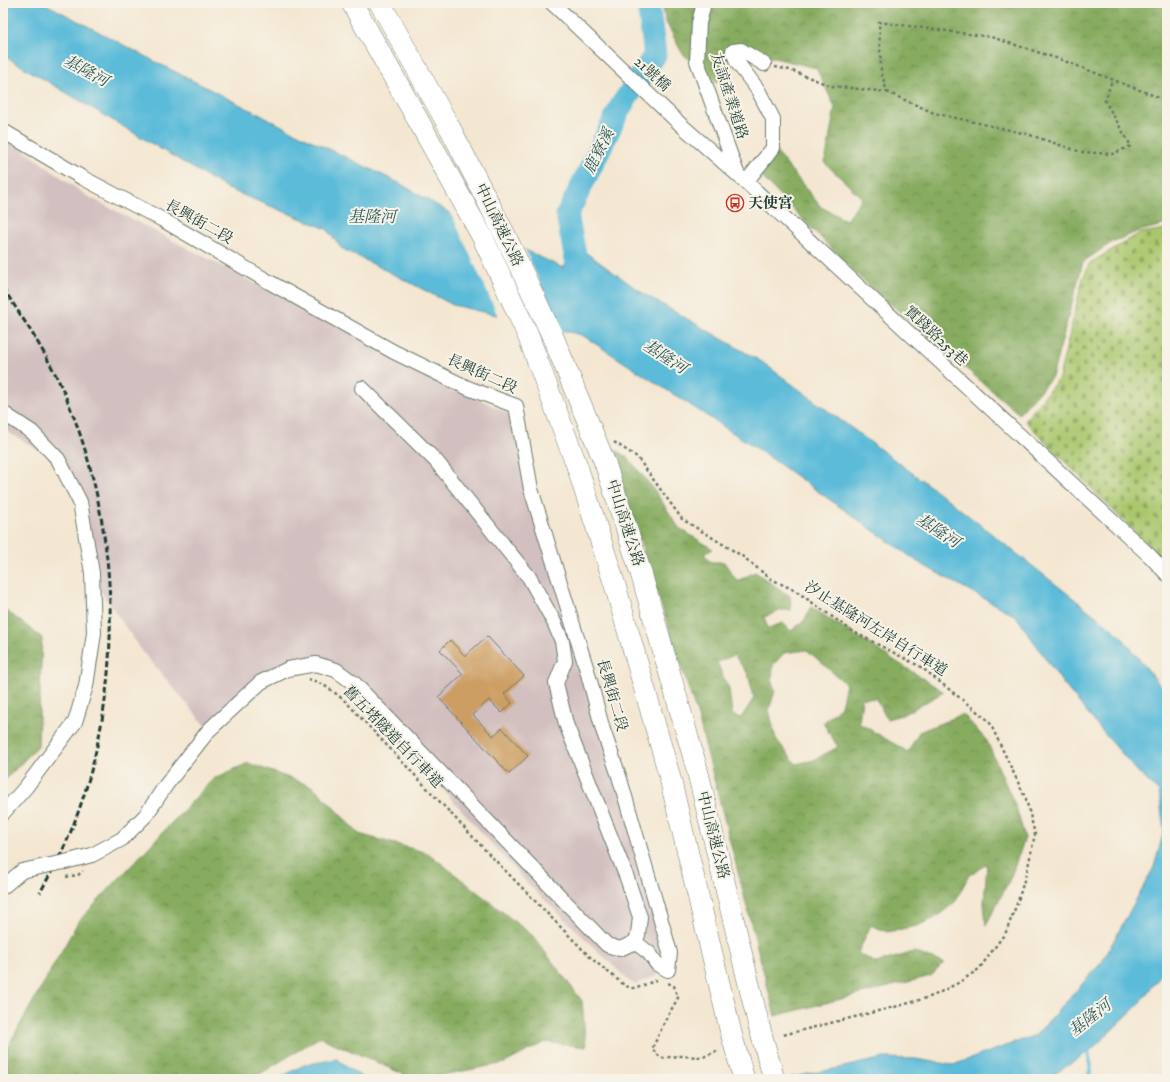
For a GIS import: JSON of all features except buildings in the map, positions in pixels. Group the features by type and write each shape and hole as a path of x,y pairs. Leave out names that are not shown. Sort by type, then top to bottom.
{"highway":[{"name":"中山高速公路","path":"352,3 486,244 527,334 577,466 614,582 669,774 731,1033 744,1079"},
{"name":"中山高速公路","path":"380,3 450,128 505,235 554,337 605,463 641,573 697,769 758,1026 774,1079"}],"street":[{"name":"21號橋","path":"552,3 680,124"},
{"name":"友諒產業道路","path":"704,3 699,23 697,61 724,136 742,178"},
{"path":"742,178 773,148 774,119 758,90 737,62 733,51 741,50 764,64"},
{"name":"實踐路253巷","path":"680,124 742,178 1150,556 1167,574"},
{"name":"長興街二段","path":"3,131 80,177 163,220 394,352 468,388 516,406 531,489 627,802 670,953 668,970 657,964 649,953 635,942"},
{"path":"703,145 717,149 722,145 724,136"},
{"path":"3,887 22,871 92,855 122,839 146,815 166,784 209,730 261,682 288,668 316,664 336,670 355,684 607,945 620,949 635,942 638,935 640,917 627,878 566,724 560,702 556,684 565,662 562,641 553,620 530,577 436,461 362,388"},
{"path":"3,412 32,432 58,459 80,502 92,573 94,633 86,686 75,722 26,788 3,813"}],"path":[{"path":"887,92 881,71 878,22 991,37 1062,60 1160,98 1167,106"},
{"path":"764,64 790,70 831,86 887,92 934,113 1027,134 1080,152 1112,154 1130,146 1105,101 1112,80"},
{"name":"汐止基隆河左岸自行車道","path":"613,441 637,457 682,520 742,556 771,579 796,591 852,631 921,667 988,721 1026,799 1035,834 1028,867 1018,902 1006,932 979,969 958,983 933,996 783,1036"},
{"name":"舊五堵隧道自行車道","path":"304,679 316,681 333,691 348,704 488,854 592,960 630,988 637,988 660,978 674,986 678,998 666,1019 652,1050 661,1058 702,1056 718,1051"},
{"path":"65,877 78,875 84,870"}],"shaded area":[{"path":"3,135 87,196 351,333 438,381 513,415 675,951 668,970 635,985 628,980 526,882 343,678 317,668 262,672 236,695 209,730 143,652 90,576 82,506 47,455 3,429"}],"green space":[{"path":"662,3 1167,3 1167,224 1139,231 1112,242 1083,262 1052,377 1019,414 858,276 760,175 773,148 821,207 846,220 862,198 825,163 835,107 816,68 741,50 733,51 718,84 682,53 665,20"},
{"path":"1167,229 1167,565 1025,421 1059,378 1083,278 1090,263 1140,233"},
{"path":"609,446 628,458 653,488 679,528 713,549 704,554 711,562 724,562 737,581 755,572 790,596 791,610 782,610 764,617 768,628 783,623 791,631 804,621 811,607 944,692 902,715 887,719 876,699 862,698 859,723 908,752 919,732 963,714 987,741 1017,810 1025,838 1010,879 986,925 984,903 987,864 969,875 955,902 935,918 917,926 887,932 871,925 858,953 876,963 914,952 944,963 931,976 775,1016 698,717","holes":["807,650 846,684 841,706 823,723 838,747 814,760 796,764 776,739 769,710 775,691 772,682 773,665 784,653","734,655 748,674 754,698 741,718 732,715 729,688 717,662"]},
{"path":"3,608 42,638 38,746 3,782"},
{"path":"248,763 314,787 359,834 428,853 533,936 582,1001 586,1047 545,1042 505,1063 421,1079 414,1079 320,1037 252,1079 3,1079 3,1055 78,922 213,779"}],"water":[{"name":"基隆河","path":"3,3 44,3 288,129 401,184 455,216 563,268 578,247 644,294 762,362 946,498 1120,635 1167,694 1167,967 1139,1004 1091,1050 1047,1079 783,1079 884,1058 915,1059 953,1065 1036,1035 1102,962 1154,867 1164,831 1159,792 1139,773 1062,682 1016,616 921,564 758,449 582,335 453,305 341,248 327,229 228,189 3,55"},
{"path":"337,1059 364,1079 277,1079 304,1065"}],"pier":[{"path":"450,211 524,247 562,332 499,318"}],"waterway":[{"name":"鹿寮溪","path":"581,283 567,215 621,106 655,55 649,11 646,3"},
{"path":"1087,1048 1091,1066 1088,1079"}],"railway":[{"path":"3,288 56,375 82,441 97,496 106,553 110,611 108,669 101,726 88,782 69,836 40,893"}],"place":[{"name":"天使宮","path":"735,203"}]}
